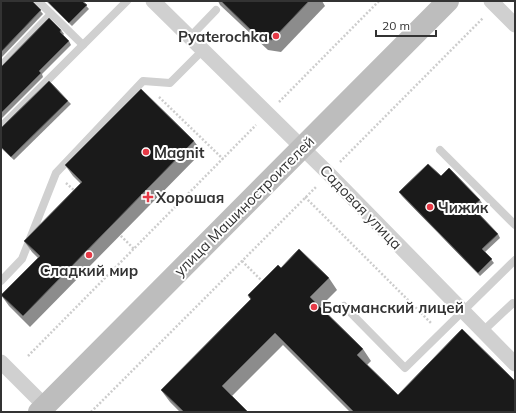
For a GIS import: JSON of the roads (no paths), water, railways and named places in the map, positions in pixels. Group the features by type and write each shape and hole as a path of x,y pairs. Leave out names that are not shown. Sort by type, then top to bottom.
{"main road":[{"name":"улица Машиностроителей","path":"45,410 302,147 448,1"}],"street":[{"name":"Садовая улица","path":"153,1 329,174 515,364"},
{"path":"494,3 515,25"},
{"path":"1,362 45,410"}],"lane":[{"path":"38,1 83,45"},
{"path":"1,127 127,1"},
{"path":"190,37 216,10"},
{"path":"1,66 51,14"},
{"path":"1,281 22,259 56,173 143,81 170,83 203,50"},
{"path":"440,150 515,225"},
{"path":"344,306 405,368 464,312 515,260"},
{"path":"483,331 513,302 515,304"}],"place":[{"name":"Pyaterochka","path":"276,36"},
{"name":"Magnit","path":"146,152"},
{"name":"Хорошая","path":"148,197"},
{"name":"Чижик","path":"430,207"},
{"name":"Сладкий мир","path":"89,255"},
{"name":"Бауманский лицей","path":"314,307"}]}
